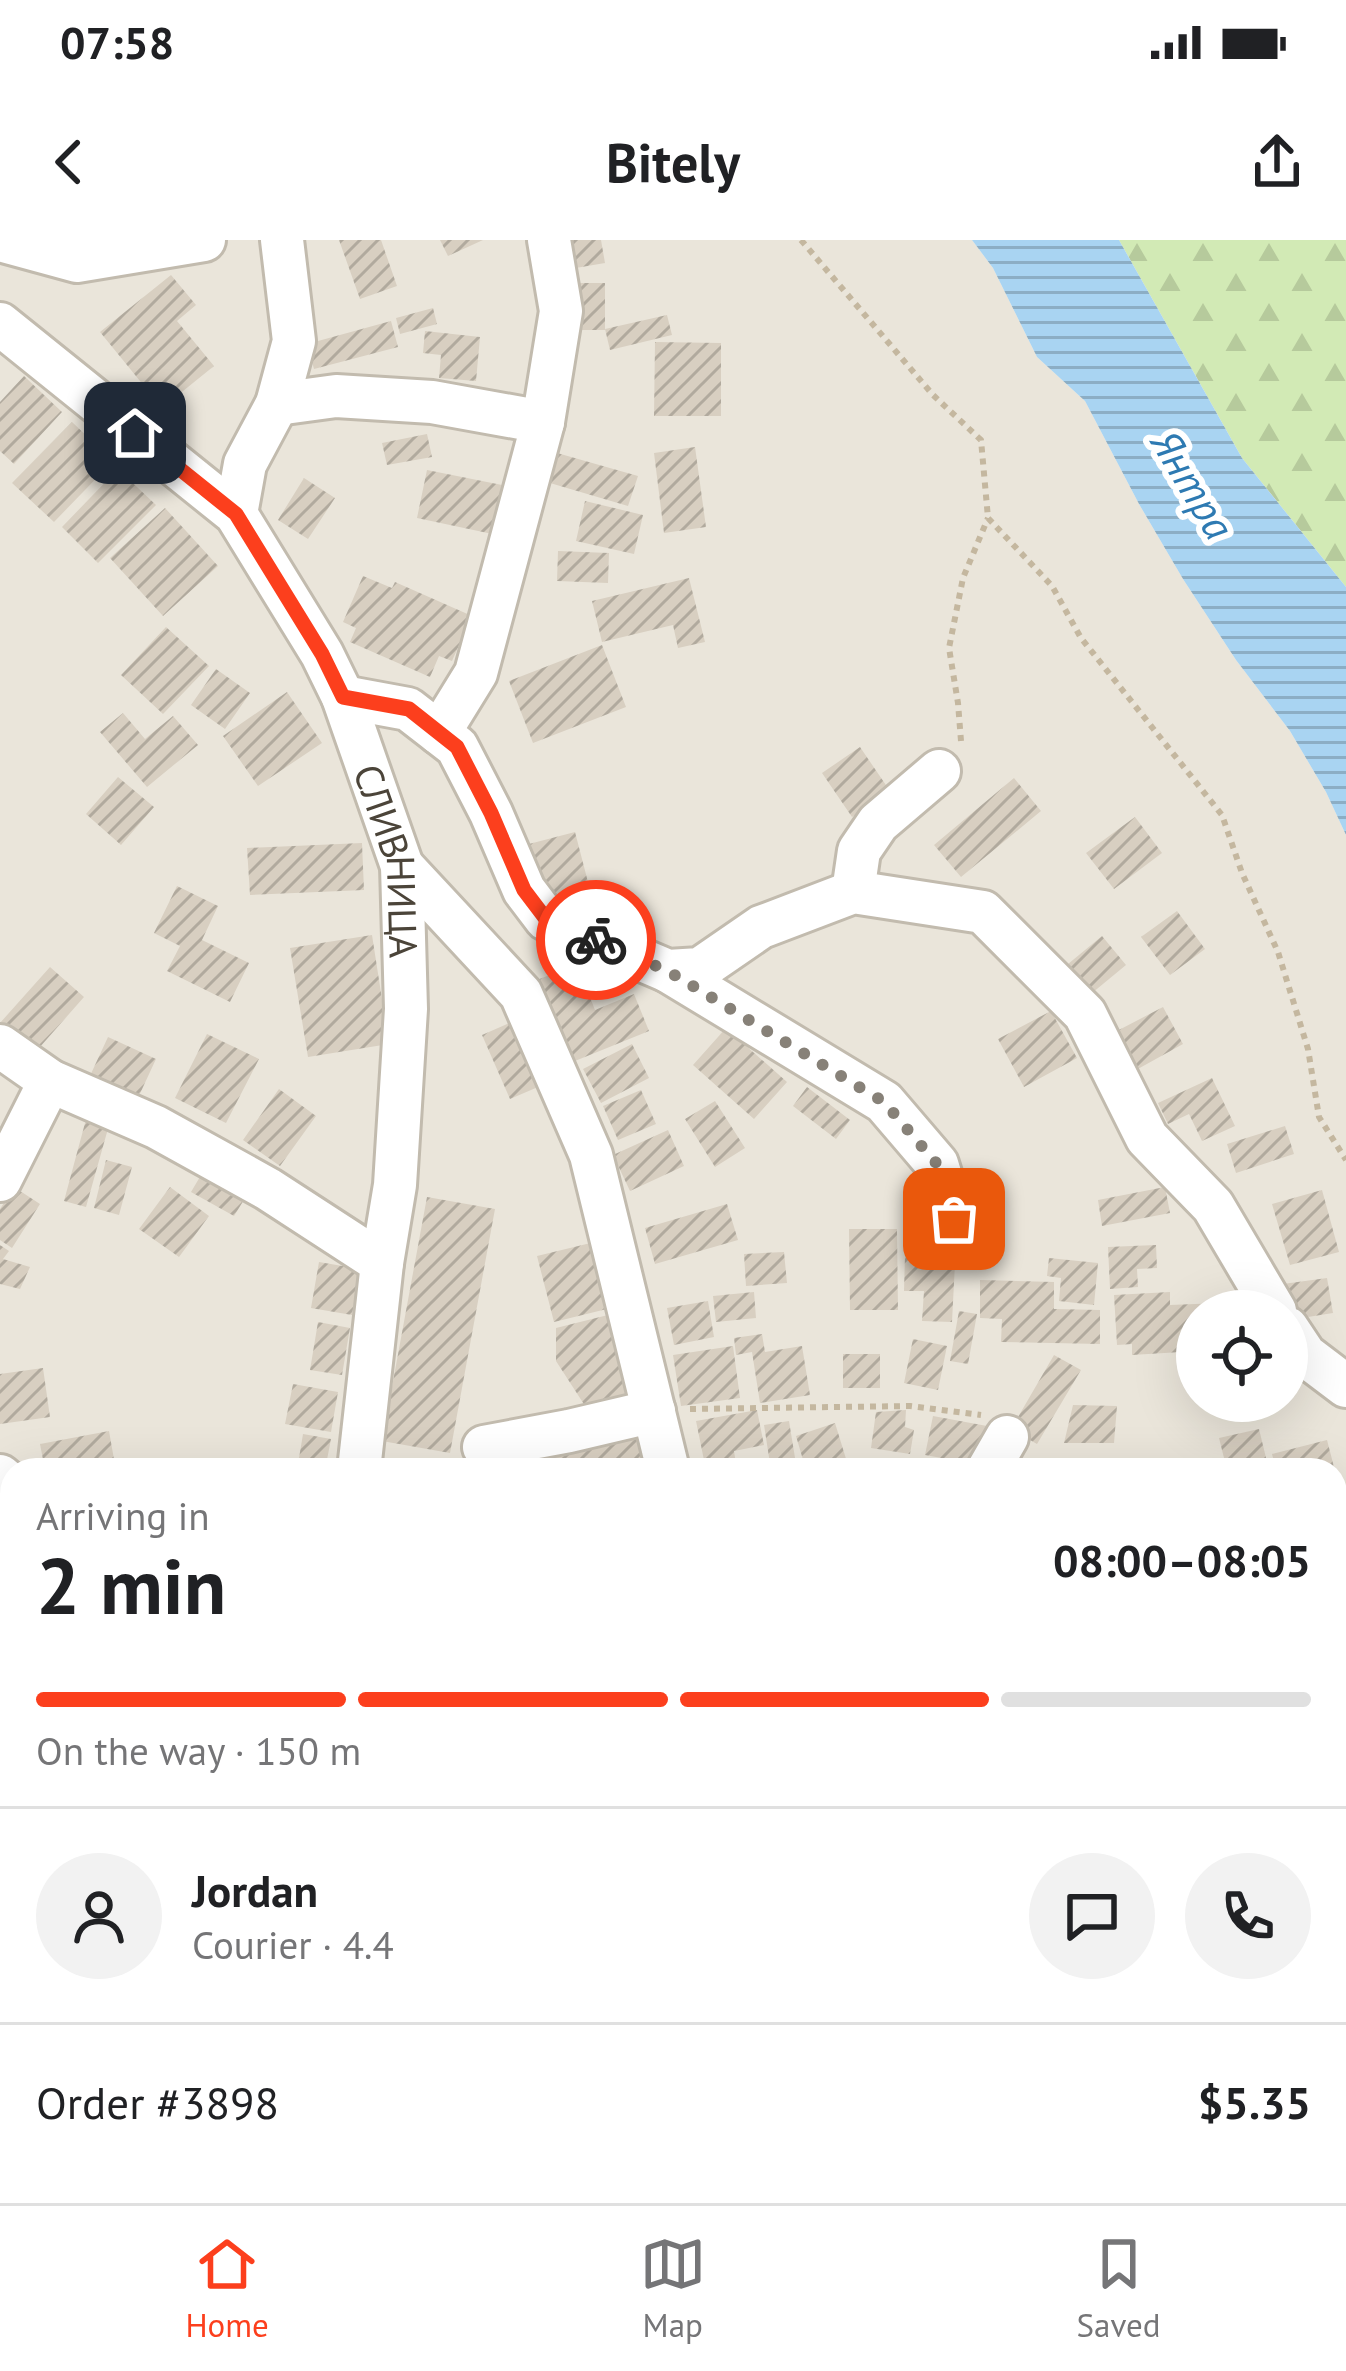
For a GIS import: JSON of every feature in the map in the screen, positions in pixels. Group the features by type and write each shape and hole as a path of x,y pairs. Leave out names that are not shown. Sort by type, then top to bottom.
{"street":[{"path":"0,240 77,261 204,240"},
{"path":"236,514 245,464 277,404 294,341 282,240"},
{"path":"439,733 476,673 543,422 561,311 549,240"},
{"name":"СЛИВНИЦА","path":"0,324 236,514 343,697 402,866 406,1009 395,1185 359,1458"},
{"path":"277,404 336,396 432,402 543,422"},
{"path":"343,697 409,709 457,747 524,890 546,919 668,971 884,1102 937,1164 954,1219"},
{"path":"854,892 860,851 878,823 939,771"},
{"path":"402,866 521,994 591,1155 665,1458"},
{"path":"668,971 700,969 760,927 854,892 983,912 1085,1013 1147,1138 1213,1206 1263,1290"},
{"path":"0,1046 50,1081 156,1127 268,1189 382,1263"},
{"path":"0,1180 50,1081"},
{"path":"1308,1356 1346,1386"},
{"path":"484,1447 654,1411"}],"path":[{"path":"801,240 933,395 981,440 988,518 963,578 949,648 961,742 939,771"},
{"path":"988,518 1052,586 1081,638 1222,815 1278,952 1308,1049 1319,1117 1346,1160"},
{"path":"654,1411 910,1406 979,1413 998,1453"}],"shaded area":[{"path":"0,240 972,240 993,268 1037,357 1085,401 1183,579 1290,731 1346,835 1346,1458 0,1458"}],"green space":[{"path":"1119,240 1346,240 1346,587 1242,458"}],"water":[{"name":"Янтра","path":"972,240 1119,240 1242,458 1346,587 1346,835 1290,731 1183,579 1085,401 1037,357 993,268"}],"building":[{"path":"339,240 381,240 397,286 360,299"},
{"path":"440,240 483,240 448,256"},
{"path":"558,240 601,240 605,263 564,270"},
{"path":"171,275 196,305 177,321 214,366 162,408 100,332"},
{"path":"569,283 605,283 605,330 569,330"},
{"path":"433,308 437,324 400,334 396,318"},
{"path":"667,315 672,335 610,350 605,329"},
{"path":"391,321 398,347 314,369 307,344"},
{"path":"425,331 480,337 476,381 439,378 441,355 423,353"},
{"path":"655,342 721,343 721,416 654,416"},
{"path":"24,376 62,412 14,464 0,451 0,402"},
{"path":"72,422 113,461 54,522 12,483"},
{"path":"427,434 432,457 387,465 382,443"},
{"path":"695,447 706,527 664,533 654,453"},
{"path":"543,449 638,476 628,506 533,478"},
{"path":"118,469 156,505 98,563 62,527"},
{"path":"427,470 507,486 497,535 417,518"},
{"path":"304,478 335,498 308,539 278,520"},
{"path":"585,501 643,515 634,554 576,541"},
{"path":"165,508 218,566 163,616 110,558"},
{"path":"558,551 609,553 608,583 557,581"},
{"path":"363,576 392,588 395,582 472,616 452,661 439,656 430,677 350,642 356,628 343,622"},
{"path":"689,578 705,642 678,648 673,625 602,642 592,601"},
{"path":"166,627 209,666 163,714 121,675"},
{"path":"602,645 626,707 533,743 509,681"},
{"path":"216,669 250,693 225,729 191,705"},
{"path":"287,692 322,743 258,786 223,736"},
{"path":"123,713 145,739 173,716 198,745 147,787 100,732"},
{"path":"860,747 890,791 852,817 822,773"},
{"path":"118,777 154,807 121,845 86,814"},
{"path":"1014,778 1041,811 961,877 934,845"},
{"path":"1135,817 1162,853 1114,889 1086,853"},
{"path":"575,832 589,886 543,898 529,844"},
{"path":"362,843 364,890 250,895 247,848"},
{"path":"177,886 218,906 202,940 249,963 230,1002 167,971 180,946 154,933"},
{"path":"1177,911 1205,949 1170,975 1141,937"},
{"path":"372,935 389,1044 308,1057 290,948"},
{"path":"1102,936 1126,965 1086,998 1062,969"},
{"path":"577,964 595,1010 634,994 649,1031 570,1063 537,980"},
{"path":"50,967 84,997 32,1056 0,1023"},
{"path":"1163,1007 1183,1044 1136,1070 1115,1032"},
{"path":"1051,1011 1077,1058 1024,1087 998,1039"},
{"path":"516,1020 545,1084 510,1099 482,1035"},
{"path":"726,1028 787,1082 754,1119 693,1065"},
{"path":"207,1034 259,1059 226,1123 175,1098"},
{"path":"108,1037 156,1059 137,1100 89,1078"},
{"path":"632,1044 649,1078 601,1103 583,1069"},
{"path":"1212,1078 1235,1126 1202,1141 1189,1114 1168,1124 1158,1103"},
{"path":"807,1087 850,1120 836,1139 793,1106"},
{"path":"279,1089 316,1116 280,1166 243,1140"},
{"path":"641,1090 656,1124 618,1140 603,1106"},
{"path":"715,1101 745,1148 715,1167 685,1119"},
{"path":"88,1112 111,1118 86,1207 64,1201"},
{"path":"1285,1126 1294,1154 1236,1173 1227,1144"},
{"path":"668,1130 684,1166 630,1191 613,1155"},
{"path":"106,1160 132,1167 119,1215 94,1208"},
{"path":"207,1165 250,1190 234,1216 191,1192"},
{"path":"14,1187 40,1204 12,1248 0,1240 0,1209"},
{"path":"170,1187 209,1216 179,1257 139,1229"},
{"path":"1165,1187 1170,1213 1102,1226 1098,1200"},
{"path":"1322,1190 1339,1252 1290,1265 1272,1204"},
{"path":"427,1197 495,1209 450,1453 382,1441"},
{"path":"727,1204 738,1240 655,1264 645,1228"},
{"path":"849,1229 897,1229 898,1310 850,1310"},
{"path":"603,1240 619,1306 554,1322 537,1256"},
{"path":"925,1243 956,1244 952,1322 922,1321 924,1291 904,1291 905,1256 924,1256"},
{"path":"0,1245 9,1251 3,1259 30,1267 20,1289 0,1284"},
{"path":"1156,1245 1157,1268 1137,1269 1138,1287 1110,1289 1108,1247"},
{"path":"784,1252 787,1283 746,1286 744,1254"},
{"path":"1049,1258 1098,1263 1094,1305 1059,1301 1061,1278 1047,1276"},
{"path":"319,1262 360,1269 352,1315 311,1308"},
{"path":"1327,1278 1333,1313 1308,1317 1308,1290 1284,1290 1283,1284"},
{"path":"980,1280 1054,1282 1054,1309 1100,1310 1100,1344 1001,1342 1002,1319 980,1318"},
{"path":"754,1292 756,1318 716,1322 713,1296"},
{"path":"1170,1292 1170,1305 1176,1305 1176,1352 1132,1355 1132,1344 1117,1345 1114,1295"},
{"path":"708,1301 714,1337 674,1345 667,1308"},
{"path":"959,1311 977,1314 968,1364 950,1361"},
{"path":"620,1312 641,1403 589,1412 556,1361 556,1328"},
{"path":"318,1322 350,1328 342,1375 310,1370"},
{"path":"762,1334 765,1352 802,1346 810,1395 760,1403 752,1352 736,1355 734,1338"},
{"path":"913,1339 947,1346 938,1390 904,1383"},
{"path":"733,1346 740,1398 681,1406 673,1355"},
{"path":"843,1354 880,1354 880,1388 843,1388"},
{"path":"1054,1355 1081,1370 1037,1444 1011,1429"},
{"path":"43,1368 50,1417 0,1424 0,1374"},
{"path":"293,1384 338,1392 331,1432 285,1424"},
{"path":"1073,1405 1117,1406 1114,1443 1064,1443"},
{"path":"757,1410 764,1445 734,1451 735,1458 704,1458 696,1421"},
{"path":"906,1410 905,1427 914,1430 910,1454 871,1448 876,1412"},
{"path":"933,1416 987,1426 981,1458 925,1455"},
{"path":"789,1421 795,1458 769,1458 764,1425"},
{"path":"835,1423 846,1458 802,1458 796,1436"},
{"path":"642,1424 649,1458 550,1458 547,1444"},
{"path":"1259,1429 1266,1458 1224,1458 1219,1438"},
{"path":"109,1431 114,1458 43,1458 40,1444"},
{"path":"303,1434 331,1439 327,1458 299,1458"},
{"path":"1327,1440 1332,1458 1273,1458 1272,1454"}],"way so far":[{"path":"596,940 668,971 884,1102 937,1164 954,1219"}],"route":[{"path":"135,433 236,514 343,697 409,709 457,747 524,890 546,919 596,940"}]}
